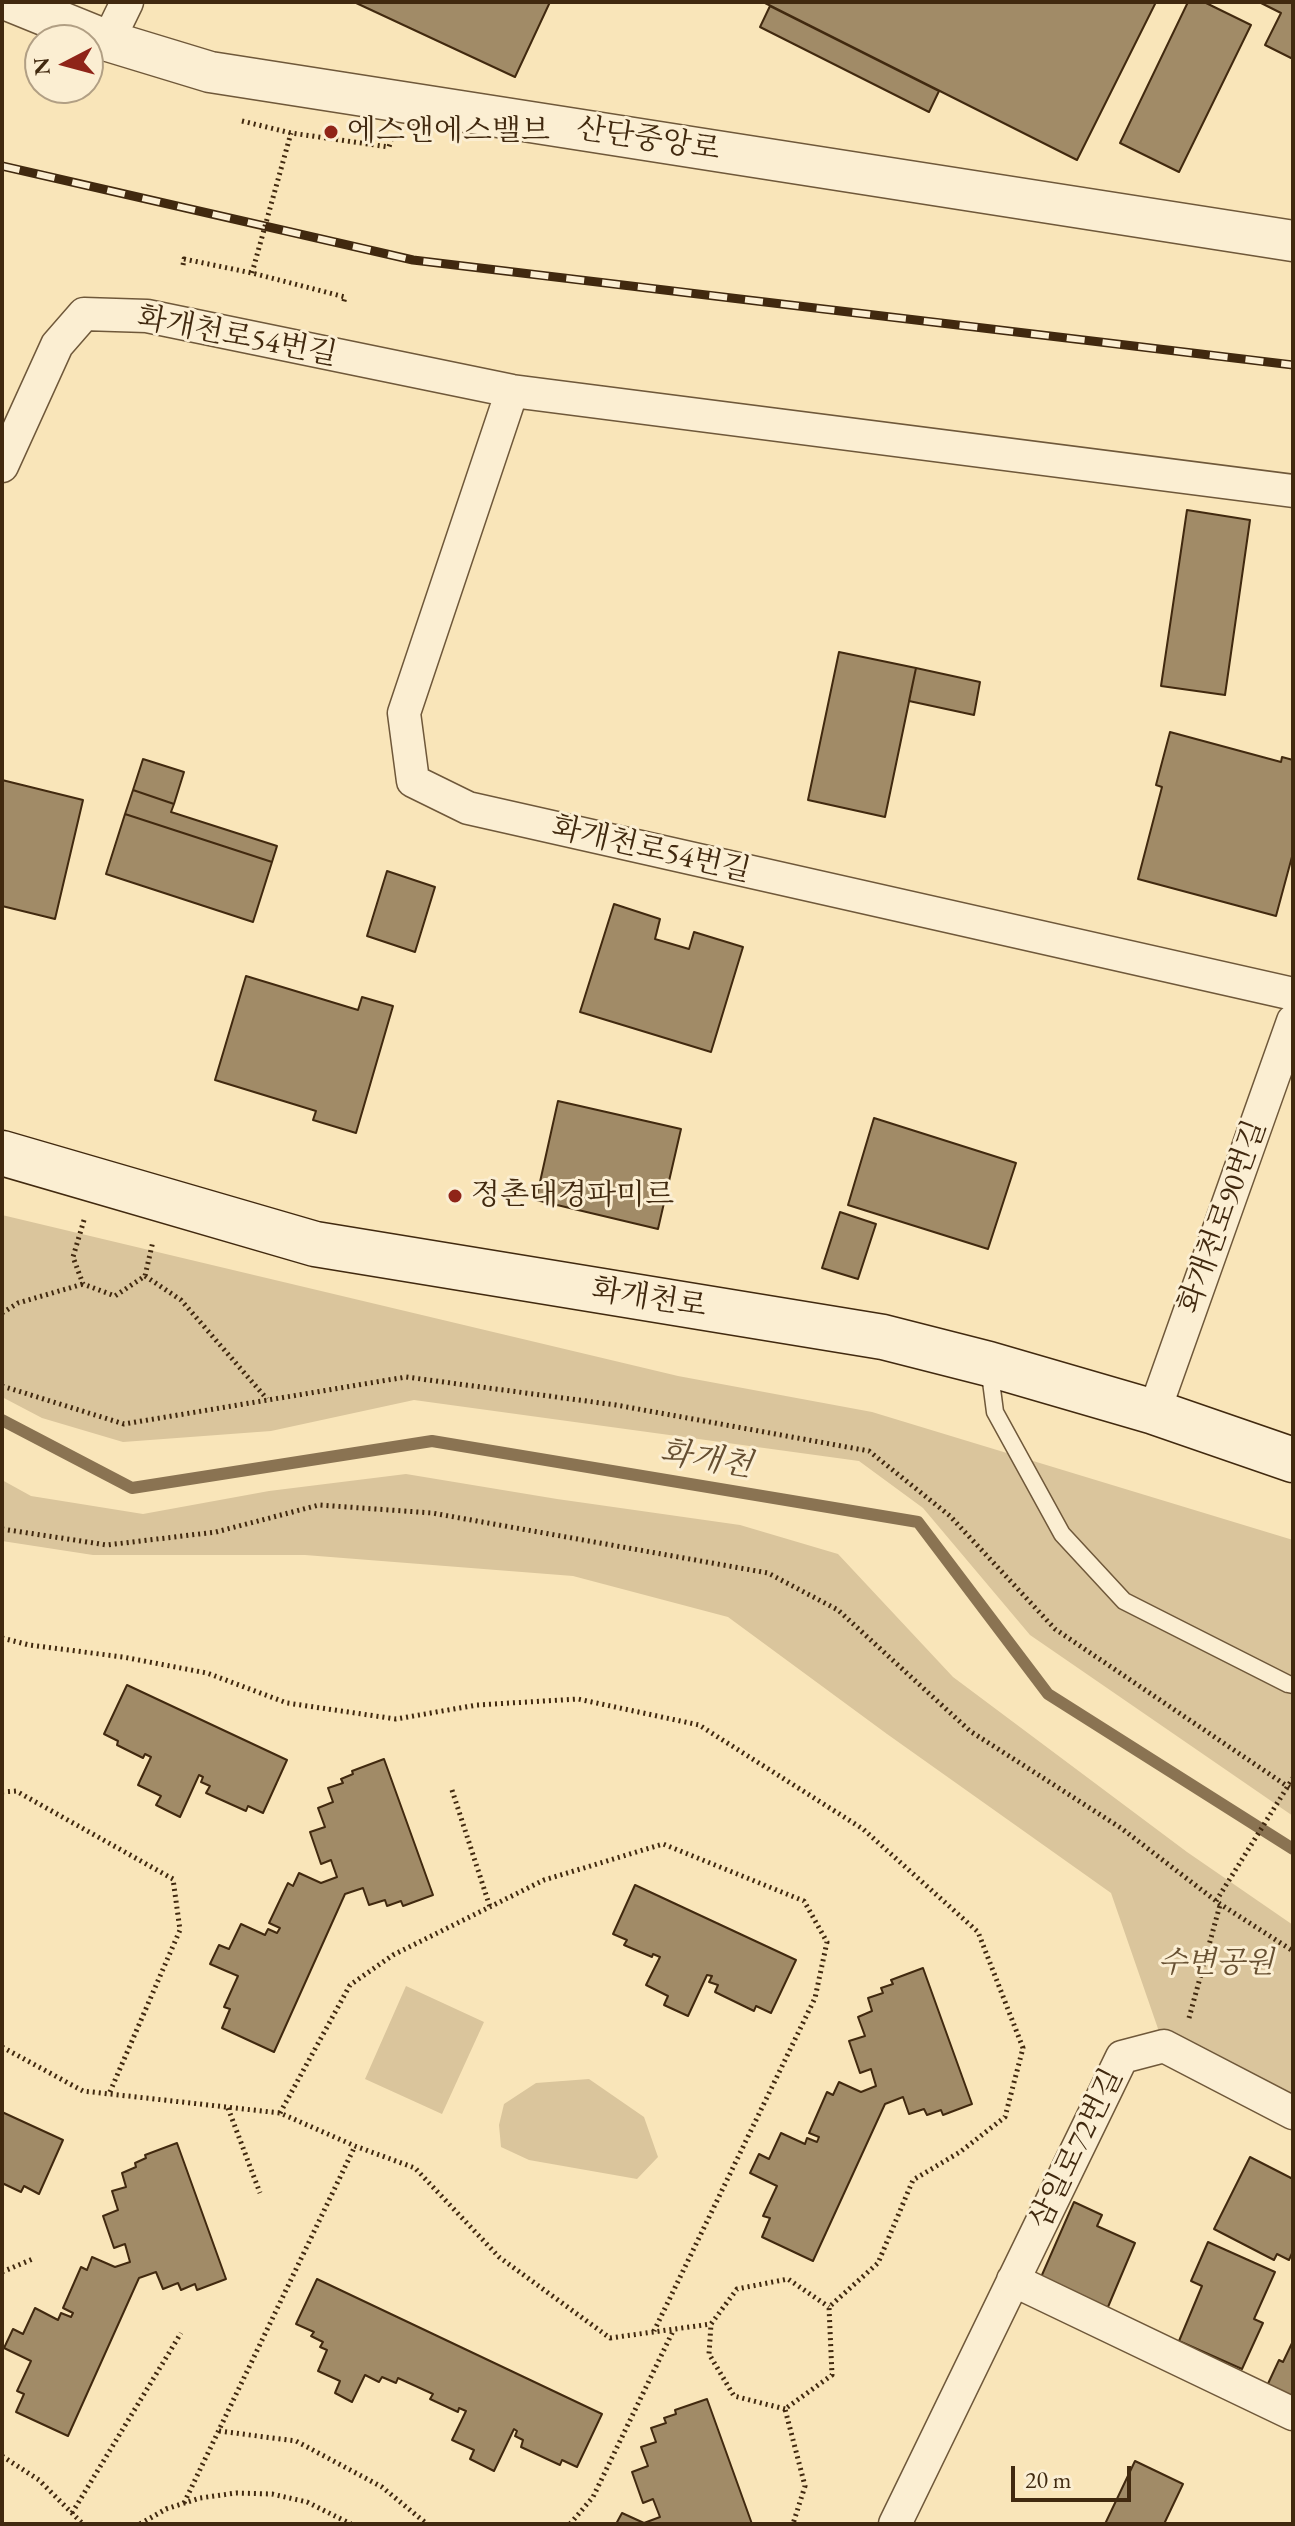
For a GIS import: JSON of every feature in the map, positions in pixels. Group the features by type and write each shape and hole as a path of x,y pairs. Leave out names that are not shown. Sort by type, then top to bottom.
{"main road":[{"name":"화개천로","path":"2,1153 315,1244 883,1337 1154,1412 1293,1460"}],"street":[{"name":"산단중앙로","path":"12,2 108,41 210,72 1293,241"},
{"path":"108,41 127,2"},
{"name":"화개천로54번길","path":"2,466 57,345 84,314 147,316 512,391 1293,491"},
{"name":"화개천로54번길","path":"512,391 404,713 413,781 468,808 1293,994"},
{"name":"화개천로90번길","path":"1154,1412 1293,1021"},
{"name":"삼일로72번길","path":"903,2522 1013,2280 1122,2057 1164,2046 1293,2113"},
{"path":"1013,2280 1293,2414"}],"lane":[{"path":"989,1364 995,1412 1062,1534 1124,1601 1293,1685"}],"path":[{"path":"252,273 291,133 389,147 391,140"},
{"path":"183,265 184,259 252,273 345,297 343,305"},
{"path":"83,1284 73,1257 84,1219"},
{"path":"2,1313 18,1303 83,1284 115,1296 145,1276 154,1236"},
{"path":"145,1276 181,1300 267,1399"},
{"path":"2,1386 124,1424 406,1377 616,1405 869,1451 950,1516 1055,1629 1290,1788"},
{"path":"2,1529 107,1545 216,1532 319,1505 432,1513 768,1573 838,1610 970,1731 1121,1828 1218,1902 1293,1951"},
{"path":"2,1638 207,1673 287,1703 396,1719 477,1705 578,1699 699,1725 863,1829 978,1932 1023,2048 1005,2117 960,2152 913,2180 878,2263 829,2307"},
{"path":"1179,2054 1218,1902 1290,1788 1293,1778"},
{"path":"452,1790 490,1907"},
{"path":"2,1792 16,1791 173,1879 180,1930 109,2094"},
{"path":"280,2113 350,1985 393,1955 544,1880 663,1844 804,1901 827,1942 815,1998 654,2331"},
{"path":"2,2047 83,2091 280,2113 415,2168 499,2257 610,2338 711,2324"},
{"path":"227,2108 260,2193"},
{"path":"184,2503 355,2146"},
{"path":"2,2272 35,2258"},
{"path":"785,2409 734,2396 709,2354 711,2324 737,2289 788,2279 829,2307"},
{"path":"785,2409 832,2375 829,2307"},
{"path":"570,2524 593,2497 675,2328"},
{"path":"72,2513 181,2333"},
{"path":"785,2409 805,2486 793,2524"},
{"path":"219,2431 296,2441 382,2487 427,2524"},
{"path":"2,2456 39,2480 83,2524"},
{"path":"140,2524 184,2503 236,2493 272,2494 307,2502 351,2524"}],"green space":[{"path":"2,1215 678,1376 872,1412 1293,1540 1293,1816 1030,1635 923,1508 859,1461 414,1400 271,1431 123,1442 42,1418 2,1397"},
{"name":"수변공원","path":"406,1474 740,1525 838,1554 953,1677 1187,1852 1293,1925 1293,2113 1164,2046 1111,1893 728,1617 573,1576 305,1555 93,1555 2,1541 2,1480 31,1496 143,1514 269,1491"},
{"path":"406,1986 484,2022 442,2114 365,2079"},
{"path":"589,2079 644,2117 658,2157 637,2179 529,2160 501,2147 499,2125 504,2104 536,2083"}],"building":[{"path":"354,2 550,2 515,77"},
{"path":"763,2 1156,2 1077,160"},
{"path":"1188,2 1204,2 1251,25 1179,172 1120,143"},
{"path":"1259,2 1293,2 1293,59 1265,45 1281,13"},
{"path":"770,6 939,91 929,112 760,27"},
{"path":"1187,510 1250,520 1225,695 1161,686"},
{"path":"839,652 916,668 885,817 808,800"},
{"path":"916,668 980,682 974,715 909,701"},
{"path":"1170,732 1281,762 1282,757 1293,760 1293,853 1276,916 1138,879 1162,787 1156,785"},
{"path":"143,759 184,772 174,804 133,790"},
{"path":"2,780 83,800 55,919 2,906"},
{"path":"133,790 174,804 171,812 277,846 272,862 125,814"},
{"path":"125,814 272,862 253,922 106,874"},
{"path":"387,871 435,887 415,952 367,936"},
{"path":"614,904 660,919 655,939 689,949 694,932 743,947 711,1052 580,1012"},
{"path":"246,976 358,1010 362,997 393,1006 356,1133 313,1120 316,1111 215,1080"},
{"path":"558,1101 681,1129 658,1229 536,1200"},
{"path":"874,1118 1016,1163 988,1249 848,1205"},
{"path":"840,1212 876,1224 858,1279 822,1268"},
{"path":"127,1685 287,1760 263,1813 248,1806 246,1811 206,1793 210,1786 201,1782 203,1777 199,1775 180,1817 156,1805 161,1796 138,1785 151,1757 145,1754 143,1758 117,1745 118,1741 104,1734"},
{"path":"384,1759 433,1895 403,1906 401,1901 387,1906 385,1900 369,1905 363,1888 345,1894 274,2052 222,2028 230,2009 224,2007 238,1976 210,1964 219,1945 229,1949 241,1924 265,1935 268,1929 277,1933 280,1928 269,1923 288,1883 293,1886 299,1873 321,1883 337,1877 331,1860 321,1864 310,1832 325,1827 318,1808 333,1802 328,1788 343,1783 341,1779 353,1774 352,1771"},
{"path":"635,1885 796,1960 771,2013 756,2006 754,2011 715,1992 718,1985 709,1982 712,1976 707,1975 688,2016 664,2005 668,1996 646,1985 660,1957 653,1954 652,1957 624,1945 627,1940 613,1934"},
{"path":"923,1968 972,2104 943,2115 941,2110 927,2115 924,2109 909,2114 903,2097 885,2104 813,2261 762,2237 770,2218 763,2216 777,2186 750,2173 759,2154 769,2159 781,2133 805,2144 807,2138 817,2142 819,2137 809,2133 827,2092 833,2095 839,2082 861,2092 876,2086 871,2069 860,2073 849,2041 865,2036 858,2017 872,2011 868,1998 883,1993 881,1988 893,1984 891,1980"},
{"path":"2,2112 63,2140 39,2194 24,2186 21,2192 2,2183"},
{"path":"177,2143 226,2279 197,2290 195,2284 181,2290 178,2283 163,2289 156,2272 139,2278 68,2436 16,2412 24,2394 17,2391 31,2361 4,2348 13,2329 23,2334 35,2308 58,2320 61,2313 71,2317 73,2313 63,2308 81,2267 87,2270 92,2257 115,2267 130,2262 125,2244 114,2248 103,2216 118,2210 112,2191 126,2187 122,2173 136,2167 135,2163 146,2158 145,2155"},
{"path":"1250,2157 1293,2179 1293,2251 1289,2260 1277,2254 1274,2260 1214,2229"},
{"path":"1074,2202 1102,2215 1097,2226 1135,2243 1105,2314 1038,2284"},
{"path":"1208,2242 1275,2272 1254,2319 1263,2323 1242,2369 1179,2341 1202,2286 1191,2281"},
{"path":"317,2279 602,2414 577,2467 562,2460 560,2465 521,2447 523,2440 515,2436 517,2431 514,2429 494,2471 470,2459 474,2450 452,2440 466,2411 459,2408 458,2412 430,2399 433,2394 398,2378 396,2383 382,2377 379,2382 365,2375 352,2402 335,2393 340,2381 318,2371 327,2350 320,2347 323,2342 311,2336 314,2332 296,2324"},
{"path":"1293,2341 1293,2401 1266,2388 1279,2360 1283,2362"},
{"path":"707,2399 752,2524 616,2524 622,2513 644,2523 660,2517 653,2499 643,2503 632,2472 648,2466 641,2447 656,2442 651,2428 666,2423 664,2418 676,2414 675,2410"},
{"path":"1135,2461 1183,2484 1164,2524 1105,2524"}],"waterway":[{"name":"화개천","path":"2,1420 132,1488 432,1441 918,1522 1048,1694 1293,1849"}],"railway":[{"path":"2,166 413,260 1293,365"}],"place":[{"name":"에스앤에스밸브","path":"331,132"},
{"name":"정촌대경파미르","path":"455,1196"}]}
